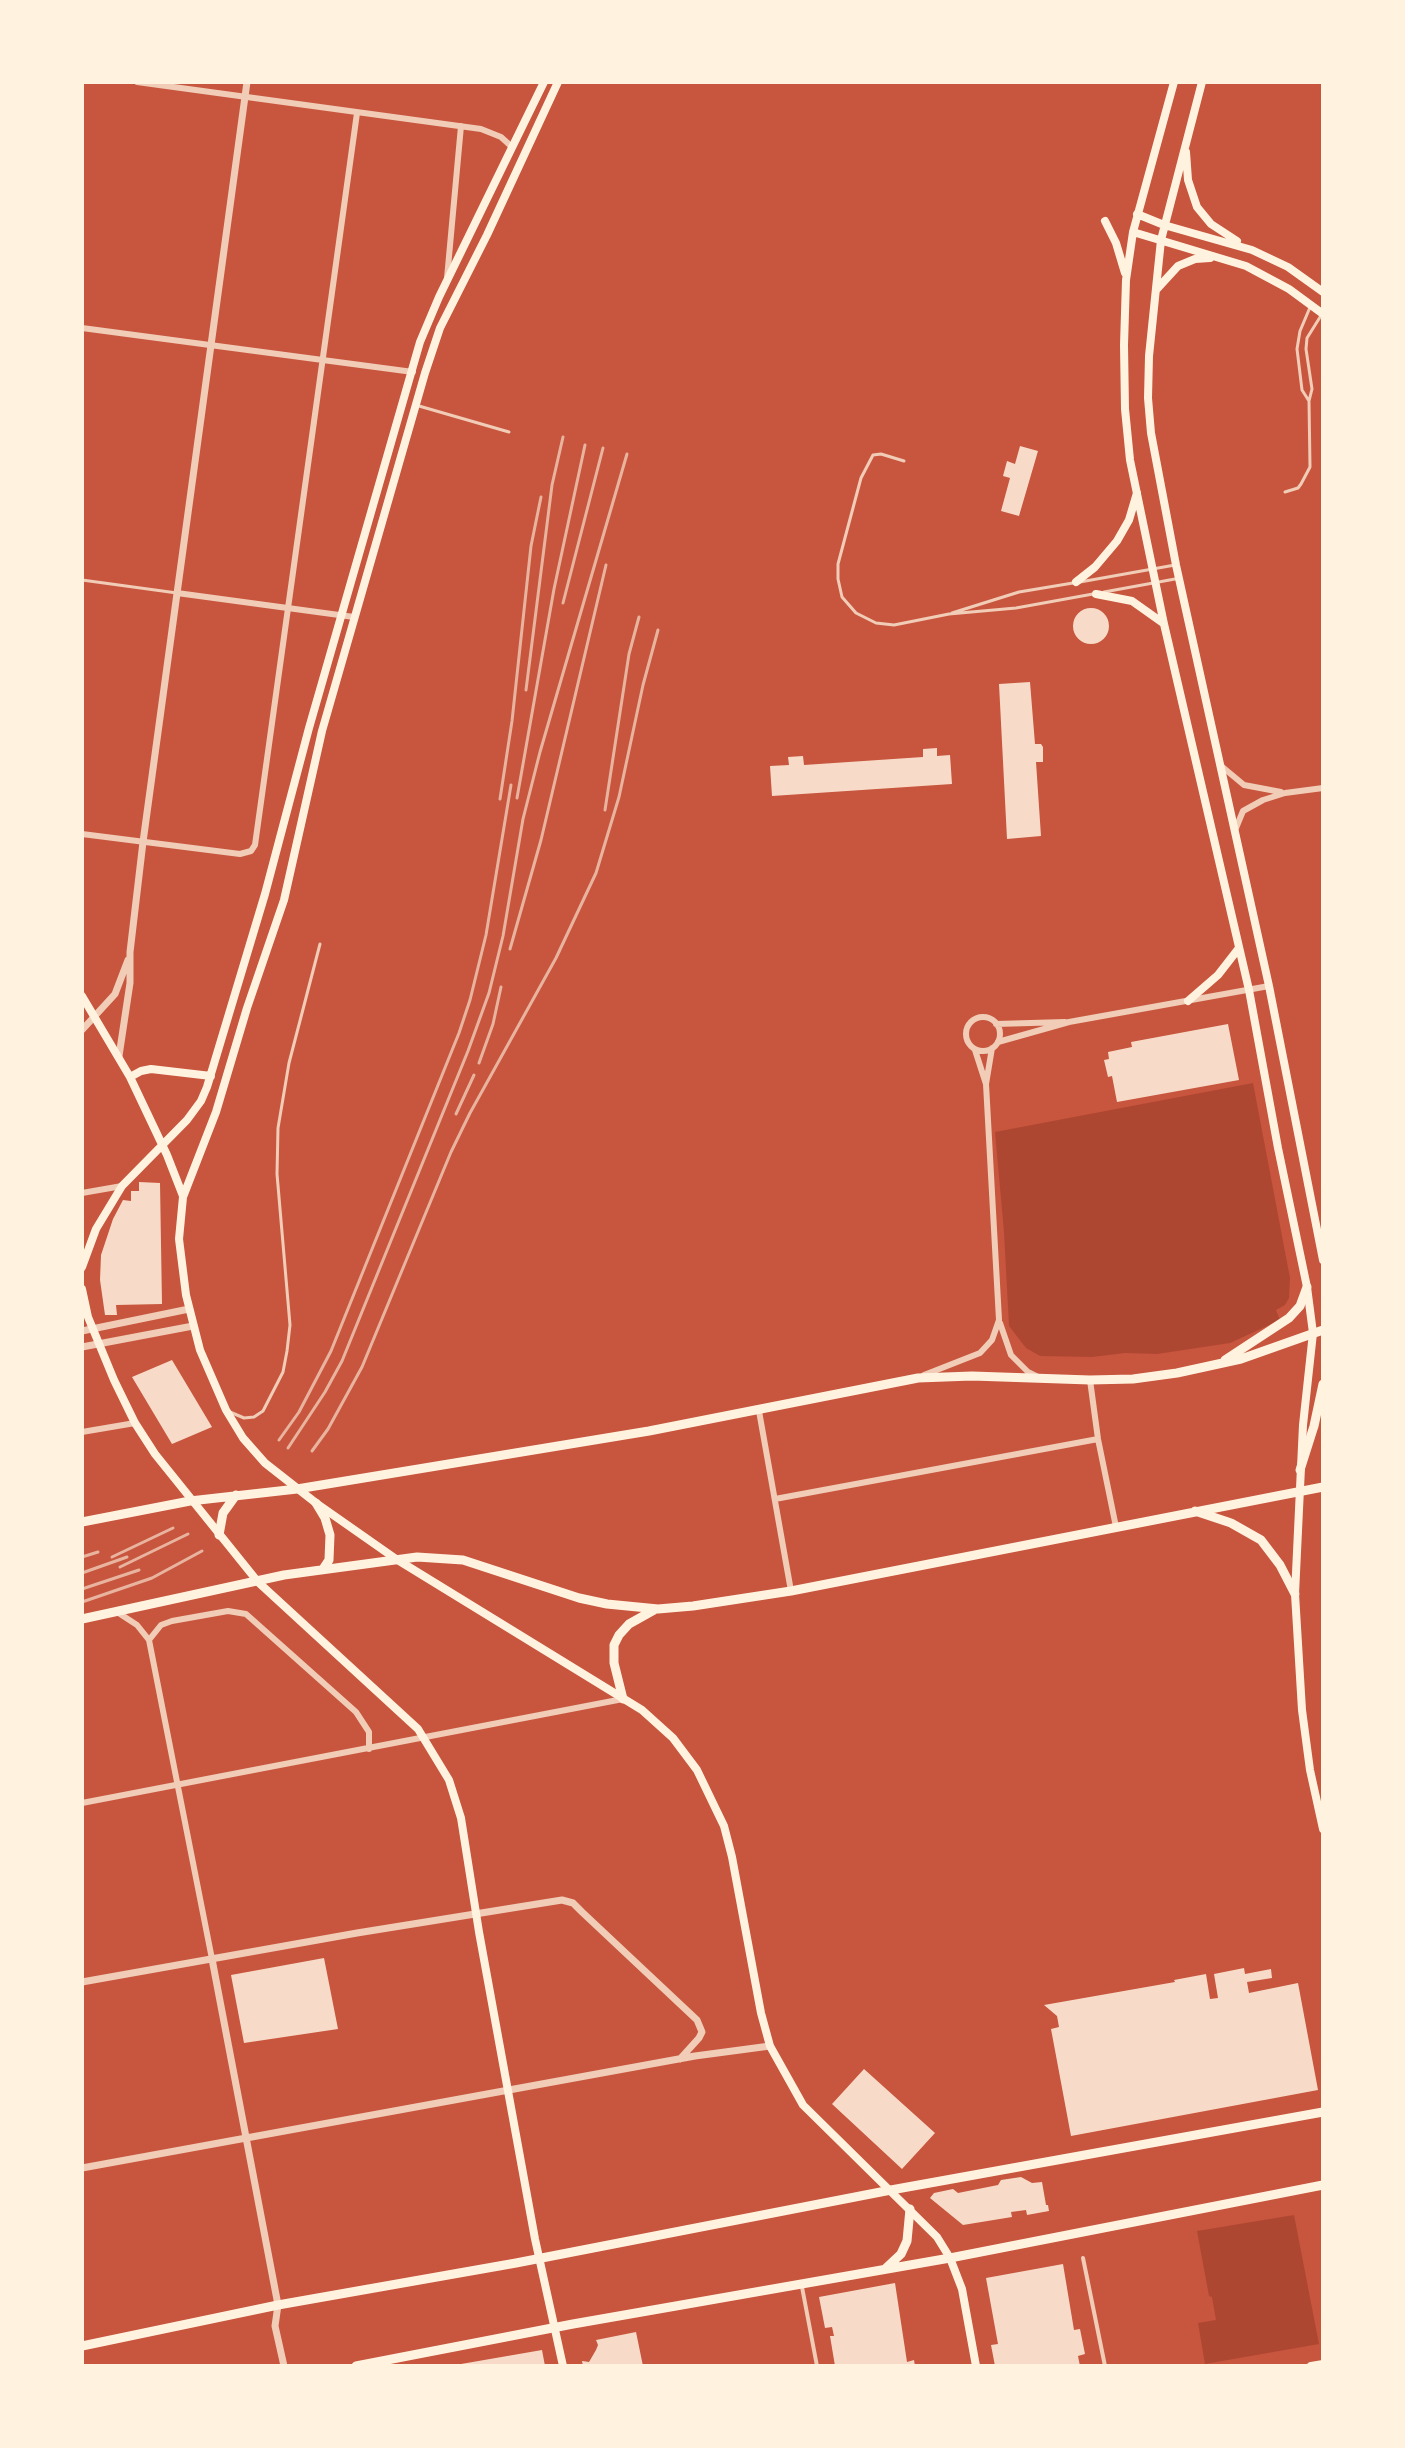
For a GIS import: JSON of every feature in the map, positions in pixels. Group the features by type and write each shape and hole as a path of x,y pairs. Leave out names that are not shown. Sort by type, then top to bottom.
{"main road":[{"path":"82,1267 96,1229 122,1186 195,1109 211,1076 429,318 544,82"},
{"path":"558,82 440,328 416,405 322,731 284,900 216,1112 183,1197 179,1239 189,1309 200,1350 226,1410 243,1438 265,1463 396,1559 646,1714 673,1738 697,1770 715,1804 730,1847 770,2046 803,2105 937,2237 950,2258 962,2289 976,2366"},
{"path":"1174,82 1133,232 1127,278 1125,409 1130,460 1164,624 1249,990 1278,1148 1318,1332 1300,1470 1295,1594 1302,1710 1310,1770 1323,1829"},
{"path":"1202,82 1161,240 1149,356 1151,433 1176,565 1269,986 1323,1260"},
{"path":"1186,143 1188,180 1197,207 1218,229 1288,267 1323,292"},
{"path":"1137,214 1164,225 1252,250"},
{"path":"1105,221 1127,278"},
{"path":"1133,232 1246,266 1269,276 1323,313"},
{"path":"1154,293 1173,270 1189,260 1212,259 1246,266"},
{"path":"1076,582 1103,559 1117,541 1129,520 1137,492"},
{"path":"1096,594 1132,601 1164,624"},
{"path":"330,658 342,661"},
{"path":"322,687 334,690"},
{"path":"309,728 322,731"},
{"path":"265,894 284,900"},
{"path":"1188,1001 1218,975 1239,948"},
{"path":"82,996 130,1077 163,1145 183,1197"},
{"path":"130,1077 151,1069 211,1076"},
{"path":"1219,1365 1289,1318 1300,1306 1307,1287"},
{"path":"82,1289 93,1329 135,1423 190,1501 258,1582 396,1708 424,1739 449,1780 456,1798 540,2258 563,2366"},
{"path":"82,1522 190,1501 297,1489 649,1431 918,1378 972,1376 1090,1380 1152,1377 1219,1365 1318,1332"},
{"path":"1300,1470 1323,1384"},
{"path":"82,1619 323,1569 417,1557 463,1560 590,1601 658,1609 791,1591 1323,1487"},
{"path":"219,1535 223,1513 236,1495"},
{"path":"316,1503 330,1535 329,1560 323,1569"},
{"path":"1194,1511 1231,1523 1261,1540 1280,1565 1295,1594"},
{"path":"623,1699 614,1663 614,1645 629,1624 658,1609"},
{"path":"82,2346 278,2305 1323,2112"},
{"path":"356,2366 402,2362 556,2327 950,2258 1323,2185"},
{"path":"884,2270 901,2254 907,2241 910,2209"},
{"path":"1311,2366 1323,2364"}],"street":[{"path":"137,82 461,126 492,133 512,147"},
{"path":"119,1056 130,983 130,952 143,842 247,82"},
{"path":"82,834 240,854 251,851 257,839 357,113"},
{"path":"447,281 461,126"},
{"path":"82,328 413,372"},
{"path":"177,593 354,617"},
{"path":"1220,765 1244,785 1285,793"},
{"path":"1235,832 1243,811 1263,800 1285,793 1323,788"},
{"path":"82,1030 115,994 130,952"},
{"path":"975,1050 984,1051 1069,1022 1269,986"},
{"path":"1042,1379 1028,1372 1011,1355 999,1320 986,1084 975,1050 966,1037 970,1023 982,1018 996,1024 1069,1022"},
{"path":"986,1084 999,1033 996,1024"},
{"path":"82,1193 122,1186"},
{"path":"82,1331 189,1309"},
{"path":"918,1378 980,1353 992,1340 999,1320"},
{"path":"82,1347 193,1326"},
{"path":"1090,1380 1116,1527"},
{"path":"759,1411 791,1591"},
{"path":"82,1432 135,1423"},
{"path":"775,1499 1098,1439"},
{"path":"149,1640 161,1625 172,1621 228,1611 246,1614 356,1712 369,1732 369,1749"},
{"path":"117,1612 137,1625 149,1640 278,2305 275,2326 284,2366"},
{"path":"82,1803 623,1699"},
{"path":"82,1982 476,1912 562,1900 573,1903 697,2020 702,2032 680,2059"},
{"path":"82,2168 680,2059 770,2046"},
{"path":"1083,2258 1105,2366"},
{"path":"801,2284 817,2366"}],"lane":[{"path":"1309,401 1302,390 1297,349 1300,331 1311,305"},
{"path":"1285,492 1301,484 1310,467 1309,401 1312,389 1306,349 1307,338 1323,313"},
{"path":"416,405 509,432"},
{"path":"904,461 881,454 871,457 861,478 838,564 838,579 846,602 866,620 894,625 949,614 1019,592 1176,565"},
{"path":"949,614 1016,608 1180,578"},
{"path":"82,580 177,593"},
{"path":"226,1410 244,1418 254,1417 263,1411 283,1372 290,1325 277,1174 278,1128 289,1063 320,944"}],"shaded area":[{"path":"1253,1083 1290,1278 1289,1298 1285,1305 1276,1310 1280,1320 1230,1343 1157,1354 1040,1356 1026,1348 1009,1326 995,1132"},
{"path":"1294,2215 1319,2344 1205,2364 1198,2323 1216,2320 1197,2231"}],"building":[{"path":"1020,446 1038,451 1019,516 1001,511 1010,478 1003,476 1007,461 1015,464"},
{"path":"1091,608 1104,613 1109,626 1104,639 1091,644 1078,639 1073,626 1078,613"},
{"path":"1030,682 1035,744 1043,747 1043,762 1036,762 1041,836 1007,839 999,684"},
{"path":"937,748 937,756 950,755 952,784 772,796 770,766 789,765 788,757 803,756 804,765 923,757 923,749"},
{"path":"1228,1024 1239,1080 1117,1102 1112,1076 1108,1077 1104,1060 1109,1059 1108,1052 1132,1047 1131,1042"},
{"path":"139,1182 160,1183 162,1304 116,1305 117,1315 105,1315 100,1280 101,1255 113,1219 123,1200 131,1201 131,1191 139,1191"},
{"path":"172,1360 212,1427 172,1444 132,1377"},
{"path":"324,1958 338,2029 244,2043 231,1975"},
{"path":"1244,1968 1245,1974 1271,1969 1272,1978 1247,1982 1249,1993 1298,1983 1318,2090 1071,2136 1051,2029 1059,2027 1057,2016 1044,2005 1206,1974 1210,1999 1218,1998 1214,1974"},
{"path":"864,2069 935,2133 902,2169 832,2104"},
{"path":"1021,2177 1032,2183 1042,2182 1049,2211 1027,2215 1026,2210 1011,2212 1012,2217 963,2225 930,2198 934,2193 953,2189 958,2193"},
{"path":"1063,2264 1074,2330 1080,2329 1085,2354 1078,2356 1080,2366 995,2366 991,2345 998,2344 986,2278"},
{"path":"895,2283 907,2362 914,2360 915,2366 835,2366 830,2336 834,2336 832,2327 825,2328 819,2297"},
{"path":"636,2332 643,2366 583,2366 582,2361 589,2362 596,2350 596,2340"},
{"path":"542,2350 545,2366 461,2366 461,2364"}],"railway":[{"path":"526,690 552,485 563,437"},
{"path":"517,798 554,589 585,445"},
{"path":"563,603 603,448"},
{"path":"288,1448 342,1361 489,993 503,936 523,819 540,752 627,454"},
{"path":"500,799 512,721 531,546 541,497"},
{"path":"510,949 541,840 606,565"},
{"path":"605,810 629,654 639,617"},
{"path":"312,1451 328,1429 362,1367 451,1152 556,958 596,873 619,797 658,630"},
{"path":"279,1440 299,1412 331,1351 459,1033 486,935 511,785"},
{"path":"479,1063 493,1024 501,987"},
{"path":"456,1114 474,1075"},
{"path":"112,1557 173,1528"},
{"path":"120,1567 188,1534"},
{"path":"82,1602 152,1578 202,1551"},
{"path":"82,1557 98,1552"},
{"path":"82,1573 127,1557"},
{"path":"82,1589 139,1570"}]}
